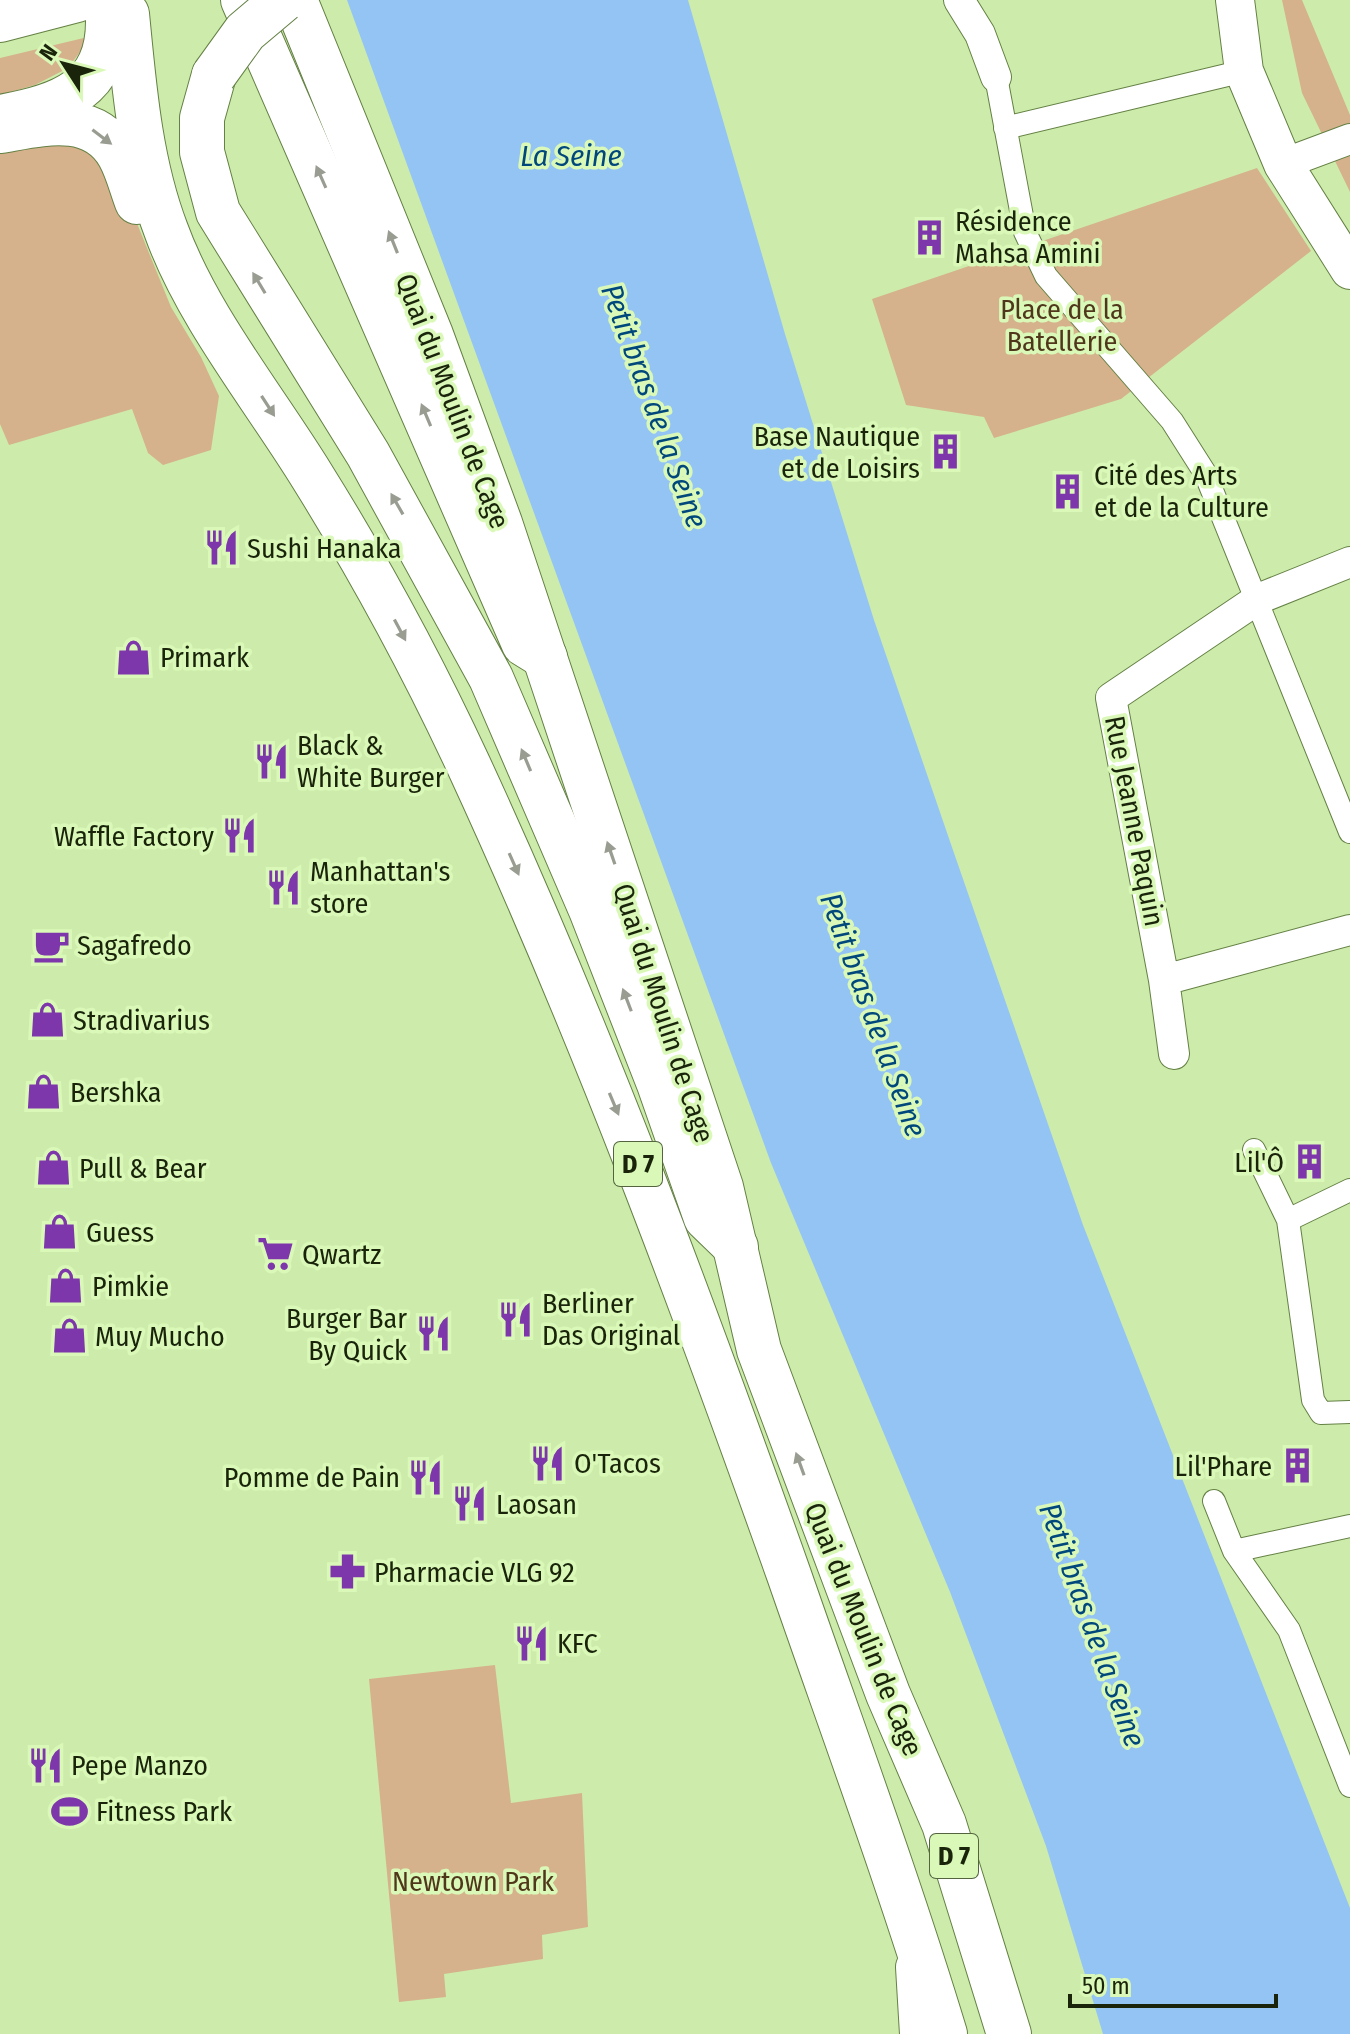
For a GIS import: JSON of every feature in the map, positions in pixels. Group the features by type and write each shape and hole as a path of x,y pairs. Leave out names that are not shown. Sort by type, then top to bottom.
{"main road":[{"path":"243,0 524,644 545,657"},
{"path":"283,0 245,32 214,75 202,118 202,152 218,212 368,454 491,678 591,910 659,1084 706,1218 736,1247"},
{"name":"Quai du Moulin de Cage","path":"295,0 431,335 545,657 721,1187 759,1350 888,1694 944,1824 1002,2031"},
{"path":"0,20 92,10"},
{"path":"0,117 43,106 83,87 101,67 107,46 92,10"},
{"path":"92,10 138,111 161,216 181,263 226,341"},
{"path":"0,131 71,123 90,128 112,144 160,253 226,341"},
{"name":"Quai du Moulin de Cage","path":"226,341 355,546 442,709 514,863 627,1135 753,1475 914,1932 945,2034"}],"street":[{"path":"959,0 980,34 996,77 1025,232 1035,256 1046,276 1189,445 1222,509 1350,832"},
{"path":"1235,0 1244,71 1283,164 1350,270"},
{"path":"1005,128 1244,71"},
{"path":"1283,164 1320,153 1350,139"},
{"name":"Rue Jeanne Paquin","path":"1174,1054 1164,980 1111,698 1258,599 1350,562"},
{"path":"1164,980 1350,930"},
{"path":"1254,1150 1288,1220 1313,1400 1321,1413 1350,1412"},
{"path":"1288,1220 1350,1190"},
{"path":"1214,1501 1234,1551 1289,1630 1350,1786"},
{"path":"1234,1551 1350,1526"},
{"path":"914,1932 919,2034"}],"green space":[{"path":"1282,0 1302,0 1350,115 1350,192 1302,93"},
{"path":"92,36 68,68 35,85 0,95 0,58"},
{"path":"81,135 132,211 171,307 201,357 219,396 211,450 163,465 148,453 132,409 9,445 0,424 0,145"},
{"name":"Place de la Batellerie","path":"1257,168 1311,251 1121,399 994,438 984,417 906,405 872,299"},
{"name":"Newtown Park","path":"495,1665 511,1803 582,1793 588,1927 542,1935 543,1959 444,1974 446,1997 399,2002 369,1679"}],"water":[{"name":"La Seine","path":"347,0 688,0 785,334 874,620 1083,1225 1350,1908 1350,2034 1103,2034 1046,1846 950,1592 771,1163"}],"place":[{"name":"Résidence Mahsa Amini","path":"929,237"},
{"name":"Base Nautique et de Loisirs","path":"946,452"},
{"name":"Cité des Arts et de la Culture","path":"1068,491"},
{"name":"Sushi Hanaka","path":"221,548"},
{"name":"Primark","path":"134,657"},
{"name":"Black & White Burger","path":"271,761"},
{"name":"Waffle Factory","path":"240,836"},
{"name":"Manhattan's store","path":"284,887"},
{"name":"Sagafredo","path":"51,945"},
{"name":"Stradivarius","path":"47,1020"},
{"name":"Bershka","path":"44,1092"},
{"name":"Lil'Ô","path":"1310,1162"},
{"name":"Pull & Bear","path":"53,1168"},
{"name":"Guess","path":"60,1232"},
{"name":"Qwartz","path":"276,1254"},
{"name":"Pimkie","path":"66,1286"},
{"name":"Berliner Das Original","path":"516,1319"},
{"name":"Burger Bar By Quick","path":"433,1334"},
{"name":"Muy Mucho","path":"69,1336"},
{"name":"O'Tacos","path":"548,1463"},
{"name":"Lil'Phare","path":"1298,1466"},
{"name":"Pomme de Pain","path":"426,1477"},
{"name":"Laosan","path":"470,1504"},
{"name":"Pharmacie VLG 92","path":"348,1572"},
{"name":"KFC","path":"531,1643"},
{"name":"Pepe Manzo","path":"45,1765"},
{"name":"Fitness Park","path":"70,1811"}],"water label":[{"name":"Petit bras de la Seine","path":"654,406"},
{"name":"Petit bras de la Seine","path":"873,1015"},
{"name":"Petit bras de la Seine","path":"1092,1625"}]}
